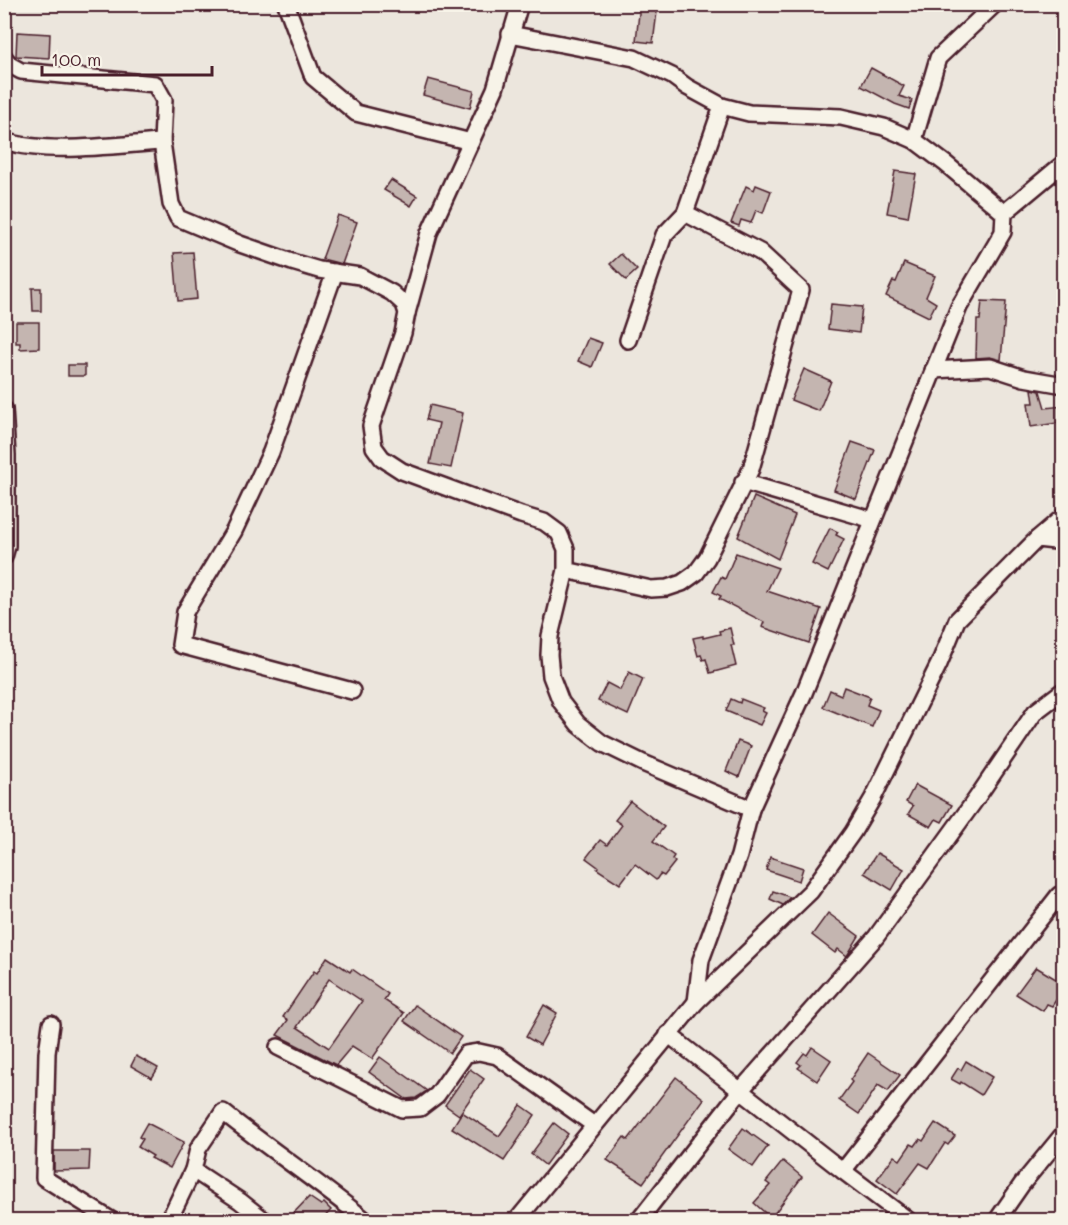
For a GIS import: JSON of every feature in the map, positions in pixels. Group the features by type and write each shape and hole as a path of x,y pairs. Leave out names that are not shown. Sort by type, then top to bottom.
{"street":[{"path":"286,4 313,77 356,112 471,142"},
{"path":"520,4 495,89 429,233 403,333 371,426 374,447 382,458 402,471 544,522 559,533 566,549 566,570 550,636 549,655 551,676 561,702 578,724 602,743 751,809"},
{"path":"914,140 938,58 995,4"},
{"path":"510,34 634,58 672,76 722,106 749,112 841,117 884,127 914,140 1004,213"},
{"path":"4,57 10,65 21,71 155,84 164,100 162,142 171,204 178,218 240,244 292,262 335,273 360,276 392,293 404,304 407,313"},
{"path":"628,340 664,236 685,213 722,106"},
{"path":"4,141 16,144 84,148 162,142"},
{"path":"696,1002 701,960 739,856 751,809 804,693 959,307 1003,232 1004,213 1064,163"},
{"path":"566,570 651,589 667,588 682,583 696,573 707,558 751,469 801,290 760,252 685,213"},
{"path":"335,273 271,452 234,531 185,612 180,645 352,691"},
{"path":"933,370 990,367 1024,378 1064,385"},
{"path":"4,409 7,455 7,546 4,557"},
{"path":"743,482 873,520"},
{"path":"517,1221 696,1002 811,891 853,832 873,798 939,664 957,620 1036,539 1064,516"},
{"path":"1036,539 1064,542"},
{"path":"639,1221 740,1091 876,937 976,799 1035,712 1064,690"},
{"path":"843,1171 1059,895"},
{"path":"51,1024 47,1053 44,1178 111,1221"},
{"path":"668,1034 908,1221"},
{"path":"278,1047 402,1108 420,1108 437,1095 466,1054 478,1052 497,1056 594,1125"},
{"path":"168,1221 193,1170 198,1149 223,1112 255,1138 308,1174 365,1221"},
{"path":"997,1221 1022,1184 1064,1132"},
{"path":"193,1170 240,1200 264,1221"}],"building":[{"path":"640,4 658,4 653,43 636,41"},
{"path":"17,32 50,34 49,58 16,56"},
{"path":"871,68 904,86 899,96 912,100 909,109 861,86"},
{"path":"428,79 474,91 470,108 423,95"},
{"path":"895,171 916,174 908,217 887,213"},
{"path":"391,180 417,196 411,206 384,190"},
{"path":"756,185 771,191 763,213 756,210 751,223 741,220 739,226 731,223 746,186 754,190"},
{"path":"338,215 357,222 342,264 322,259"},
{"path":"193,252 197,299 178,301 174,253"},
{"path":"621,254 637,270 626,280 610,264"},
{"path":"904,263 935,276 926,297 936,303 929,317 886,296 893,281 896,282"},
{"path":"32,288 41,288 41,311 33,311"},
{"path":"982,301 1006,302 1001,360 990,357 976,358 977,320 980,320"},
{"path":"831,304 862,307 859,333 828,329"},
{"path":"16,322 39,322 39,348 20,349 20,343 16,343"},
{"path":"588,338 602,343 592,367 578,361"},
{"path":"68,365 85,365 85,376 68,376"},
{"path":"804,369 831,381 819,411 791,400"},
{"path":"1032,389 1040,391 1045,408 1064,406 1064,422 1031,427 1028,403 1034,403"},
{"path":"430,405 463,413 451,468 430,464 439,423 426,420"},
{"path":"852,442 875,450 856,499 834,490"},
{"path":"754,497 795,515 778,559 738,537"},
{"path":"830,528 844,539 828,572 812,564"},
{"path":"736,553 778,568 767,591 821,609 809,643 762,627 764,622 719,599 721,596 713,592 721,577 725,579"},
{"path":"730,628 736,666 710,673 706,659 703,660 701,655 698,656 693,638 720,634 719,631"},
{"path":"629,672 643,679 628,715 598,701 607,683 620,690"},
{"path":"844,687 870,697 867,705 879,710 872,727 823,707 830,690 841,695"},
{"path":"731,699 740,703 741,699 764,708 762,711 766,713 760,725 726,711"},
{"path":"738,741 751,746 739,777 726,771"},
{"path":"915,785 952,805 942,822 936,819 931,827 908,814 913,806 906,802"},
{"path":"630,801 664,827 653,841 674,856 672,859 675,862 664,876 660,874 656,880 635,864 620,884 597,869 598,867 586,858 600,840 607,845 622,825 615,820"},
{"path":"877,853 904,869 892,890 864,873"},
{"path":"770,857 803,868 799,881 766,870"},
{"path":"773,891 790,897 783,905 770,899"},
{"path":"828,913 859,936 847,956 838,949 835,953 812,935"},
{"path":"327,957 350,972 352,969 388,994 384,1000 404,1013 372,1059 352,1046 336,1065 277,1035 288,1020 283,1017 314,971 317,973","holes":["329,979 362,1001 329,1048 297,1027"]},
{"path":"1036,967 1064,984 1064,988 1052,1006 1047,1004 1043,1011 1016,994"},
{"path":"415,1005 461,1037 450,1053 404,1021"},
{"path":"544,1005 557,1013 540,1045 526,1037"},
{"path":"812,1047 831,1060 817,1081 798,1068 801,1065 797,1062 804,1053 807,1055"},
{"path":"868,1053 900,1075 888,1091 878,1085 859,1114 839,1100"},
{"path":"136,1056 158,1068 152,1078 131,1066"},
{"path":"380,1057 427,1091 416,1098 406,1099 369,1072"},
{"path":"966,1061 992,1077 981,1095 961,1082 960,1084 951,1079 958,1068 961,1070"},
{"path":"470,1069 484,1079 459,1115 445,1105"},
{"path":"676,1077 704,1099 643,1183 607,1160 624,1137 628,1140"},
{"path":"521,1105 535,1115 504,1161 452,1128 462,1112 499,1136"},
{"path":"147,1123 184,1142 170,1168 151,1158 153,1156 138,1147 143,1139 139,1137"},
{"path":"554,1123 568,1134 545,1165 531,1154"},
{"path":"935,1123 955,1136 948,1145 945,1143 929,1168 920,1163 897,1194 877,1179 894,1156 900,1160 911,1144 915,1146 920,1139 923,1141"},
{"path":"743,1128 768,1146 753,1167 728,1149"},
{"path":"54,1151 90,1151 89,1170 54,1171"},
{"path":"783,1161 802,1177 771,1218 754,1203 770,1185 766,1182"},
{"path":"309,1197 321,1205 324,1203 331,1210 321,1221 286,1221"}]}
